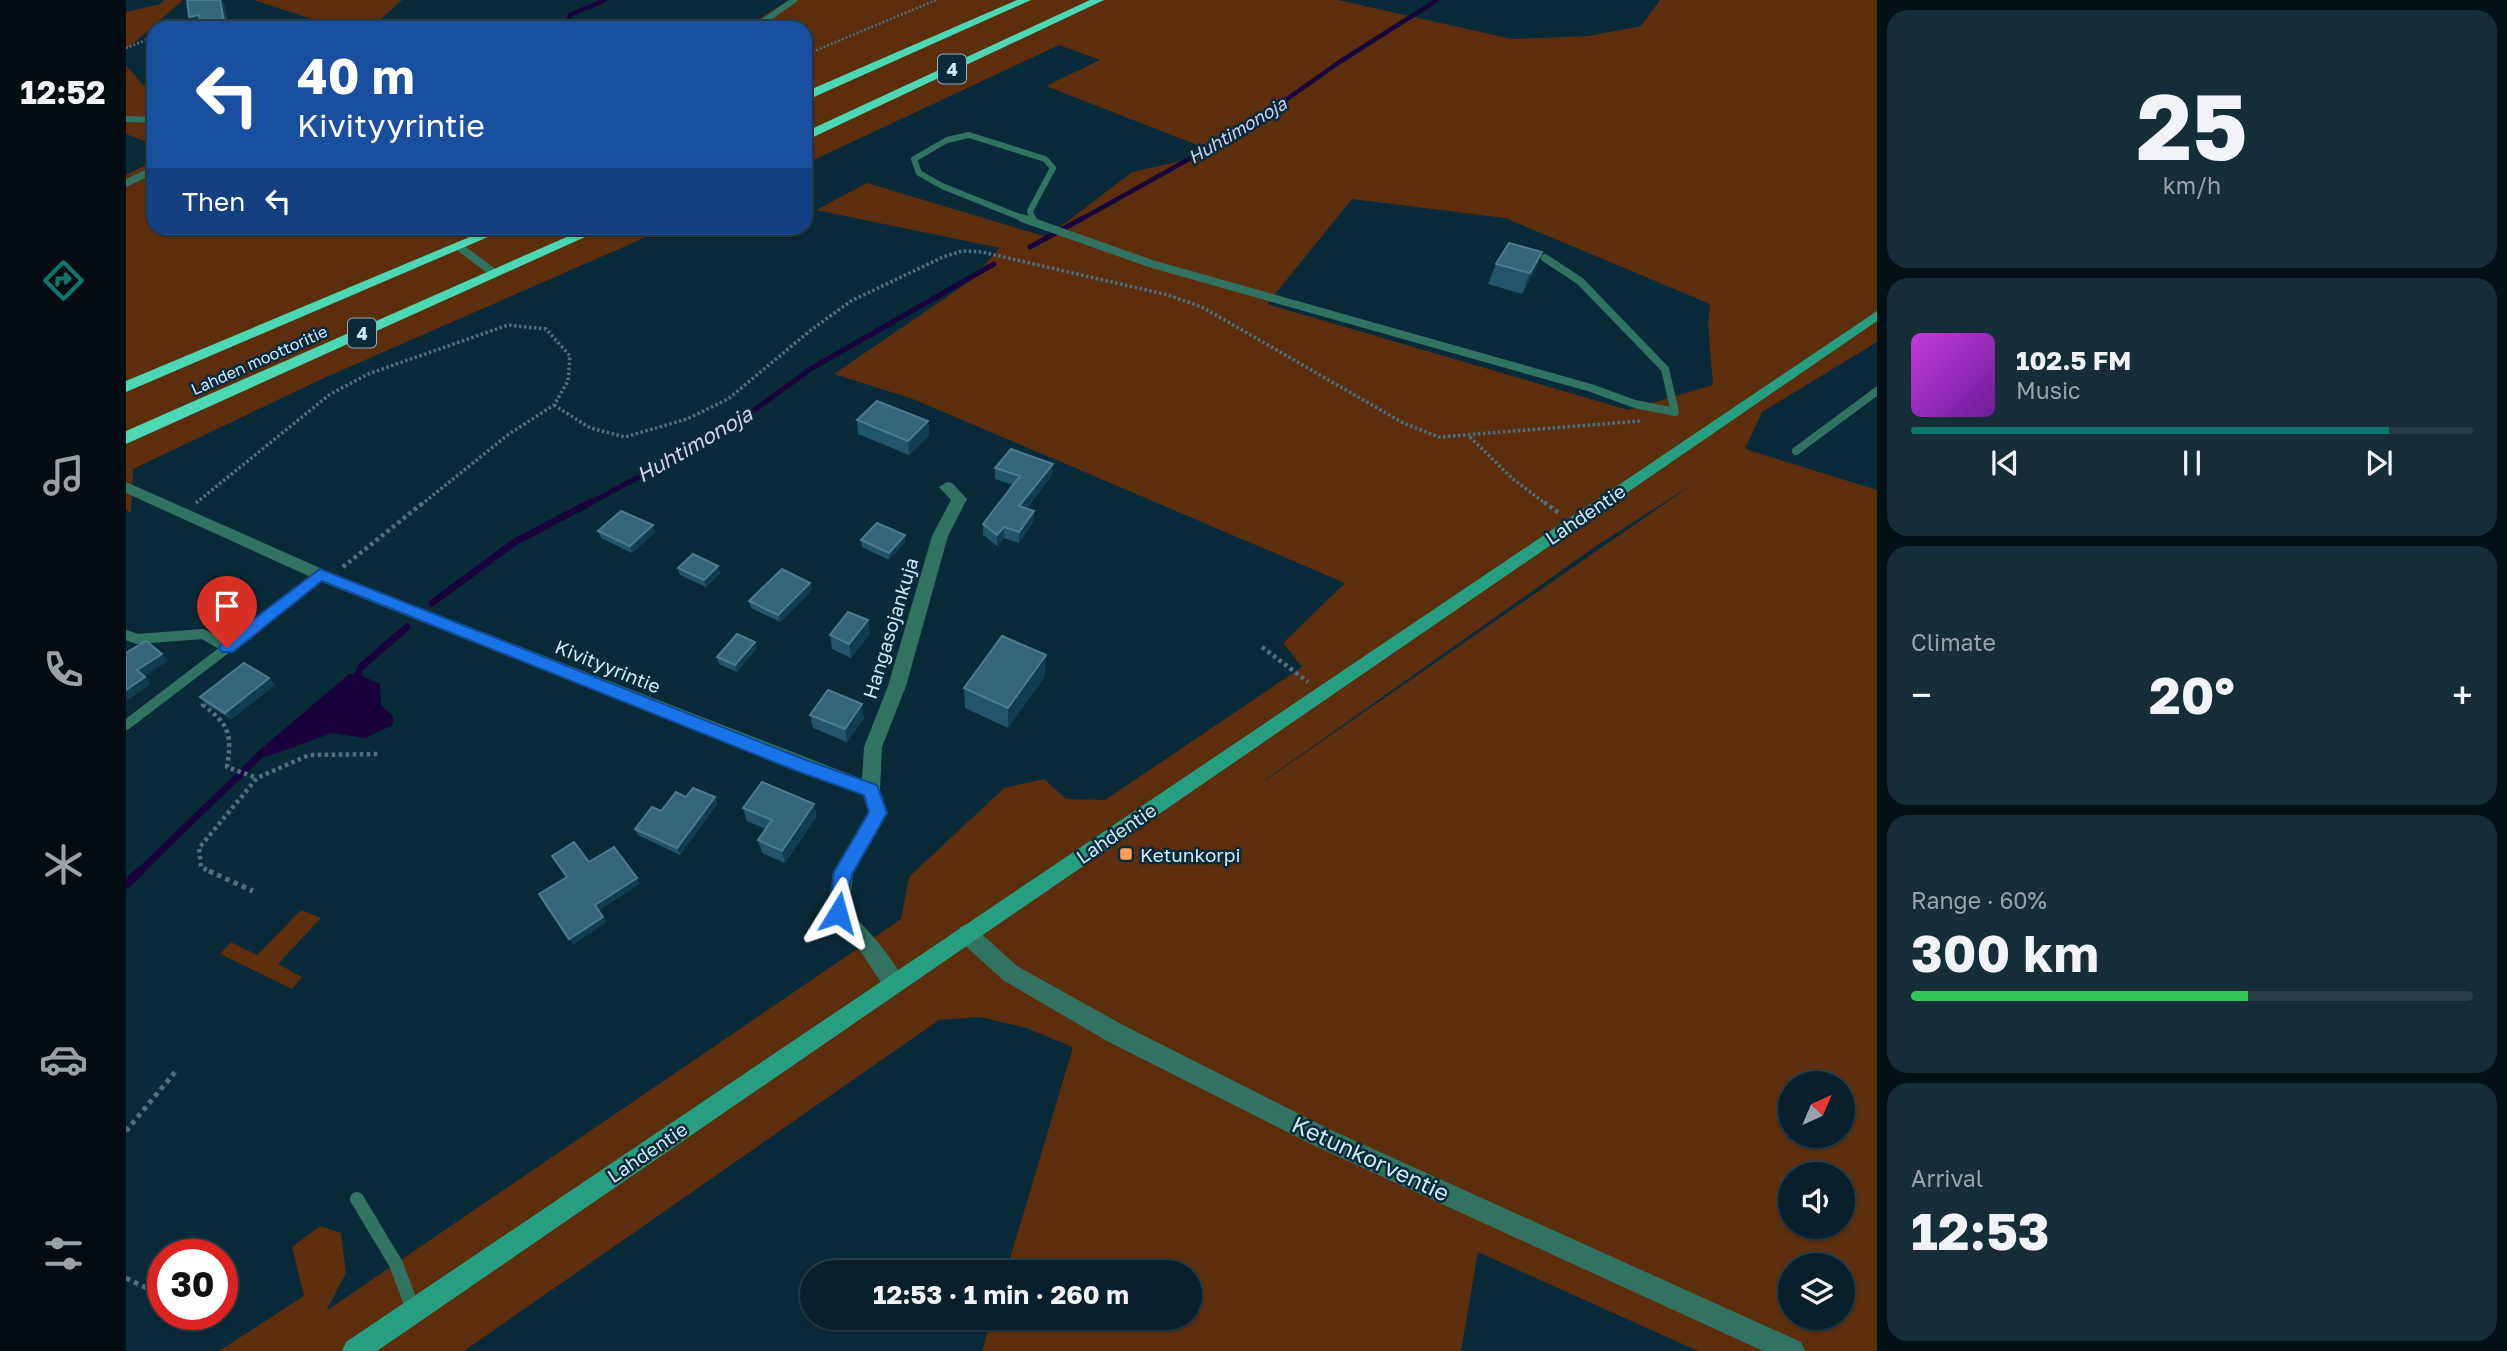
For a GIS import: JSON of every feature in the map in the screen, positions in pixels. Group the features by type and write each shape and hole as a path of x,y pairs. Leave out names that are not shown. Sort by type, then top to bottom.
{"highway":[{"name":"4","path":"812,94 1026,0"},
{"name":"4","path":"812,134 1099,0"},
{"name":"Lahden moottoritie","path":"126,387 485,235"},
{"name":"Lahden moottoritie","path":"126,438 582,235"}],"main road":[{"name":"Lahdentie","path":"355,1351 1877,315"}],"street":[{"path":"126,119 147,120"},
{"path":"126,184 147,173"},
{"name":"Kivityyrintie","path":"126,487 183,515 325,576 788,760 871,790"},
{"name":"Hangasojankuja","path":"871,790 873,747 897,686 940,536 959,499 947,487"},
{"path":"871,790 878,813 844,872 838,913 868,945 894,983"},
{"name":"Ketunkorventie","path":"967,934 1010,973 1164,1058 1321,1137 1792,1351"}],"lane":[{"path":"764,21 794,0"},
{"path":"1034,222 1030,211 1053,167 1045,159 969,135 947,140 914,159 919,173 942,186 1066,236 1152,264 1591,388 1635,404 1675,412 1665,369 1580,281 1545,258"},
{"path":"458,246 494,273"},
{"path":"1796,451 1877,391"},
{"path":"126,725 325,576"},
{"path":"126,635 137,639 204,635 227,648"},
{"path":"357,1199 396,1264 414,1312"}],"path":[{"path":"812,52 936,0"},
{"path":"188,21 201,16"},
{"path":"126,48 147,40"},
{"path":"554,405 590,428 625,437 687,419 729,398 850,301 943,257 962,251 982,252 1168,295 1202,307 1404,423 1439,437 1635,423 1675,412"},
{"path":"183,515 329,395 368,374 508,325 546,329 570,356 568,381 554,405 509,434 393,529 325,576"},
{"path":"1469,436 1513,480 1573,523"},
{"path":"1262,646 1321,693"},
{"path":"210,696 202,705 225,721 230,750 226,767 257,778"},
{"path":"253,891 201,867 199,848 257,778 309,755 379,754"},
{"path":"126,1132 176,1072"},
{"path":"126,1278 147,1290"}],"shaded area":[{"path":"164,0 183,0 159,21 147,21 147,32 126,50 126,12 160,4"},
{"path":"254,0 402,0 379,21 318,21"},
{"path":"789,0 1338,0 1512,39 1588,36 1641,26 1660,0 1877,0 1877,342 1762,412 1745,449 1877,490 1877,1351 1698,1351 1478,1252 1461,1351 982,1351 988,1330 1202,1330 1202,1260 1010,1260 1073,1047 1026,1028 980,1017 939,1020 464,1351 219,1351 304,1296 292,1247 320,1226 341,1233 346,1273 326,1311 901,919 909,877 1004,788 1044,779 1066,799 1105,800 1302,667 1283,643 1345,583 913,399 834,374 970,281 1000,248 816,210 867,183 1047,237 1132,172 1194,158 1197,145 1046,86 1100,60 1059,45 812,161 812,21 756,21","holes":["1352,199 1505,218 1710,304 1708,325 1713,385 1628,410 1267,304","1696,482 1266,780 1596,546"]},
{"path":"126,65 147,86 147,142 126,134"},
{"path":"147,164 147,235 651,235 324,378 133,469 131,513 126,510 126,175"},
{"path":"349,674 358,674 380,684 381,705 393,716 393,725 365,738 332,733 266,757 255,754"},
{"path":"301,910 321,918 278,964 302,977 292,989 220,954 231,942 257,955"}],"building":[{"path":"187,0 220,0 224,21 200,21 199,15 189,17"},
{"path":"1509,243 1542,252 1530,273 1496,264"},
{"path":"877,401 928,421 908,441 857,420"},
{"path":"1011,449 1053,464 1019,506 1034,511 1019,532 1004,527 997,535 983,524 1020,476 995,468"},
{"path":"621,511 653,525 630,546 598,531"},
{"path":"877,523 905,535 889,553 861,540"},
{"path":"693,554 718,566 704,580 678,568"},
{"path":"782,569 810,583 778,615 749,601"},
{"path":"848,612 868,620 849,644 830,635"},
{"path":"737,634 755,642 735,665 717,657"},
{"path":"1002,636 1046,655 1008,708 964,688"},
{"path":"146,641 162,654 137,670 145,677 126,690 126,653"},
{"path":"244,663 269,678 225,713 200,697"},
{"path":"828,690 862,704 845,729 810,715"},
{"path":"762,782 814,804 782,851 758,840 772,820 743,808"},
{"path":"693,788 715,797 677,848 635,829 652,807 661,811 676,792 686,797"},
{"path":"574,842 589,862 614,847 637,878 595,905 603,917 569,939 539,894 567,877 552,856"}],"waterway":[{"path":"569,21 570,15 605,0"},
{"name":"Huhtimonoja","path":"1080,220 1250,125 1341,61 1437,0"},
{"name":"Huhtimonoja","path":"1030,247 1083,218"},
{"name":"Huhtimonoja","path":"588,504 724,432 812,368 994,264"},
{"name":"Huhtimonoja","path":"432,603 515,542 591,502"},
{"name":"Huhtimonoja","path":"358,674 361,667 407,627"},
{"path":"138,873 260,755"},
{"path":"126,884 140,871"}],"place":[{"name":"Ketunkorpi","path":"1126,854"}],"route":[{"path":"227,648 320,574 800,765 871,790 878,813 844,872 838,913"}]}
